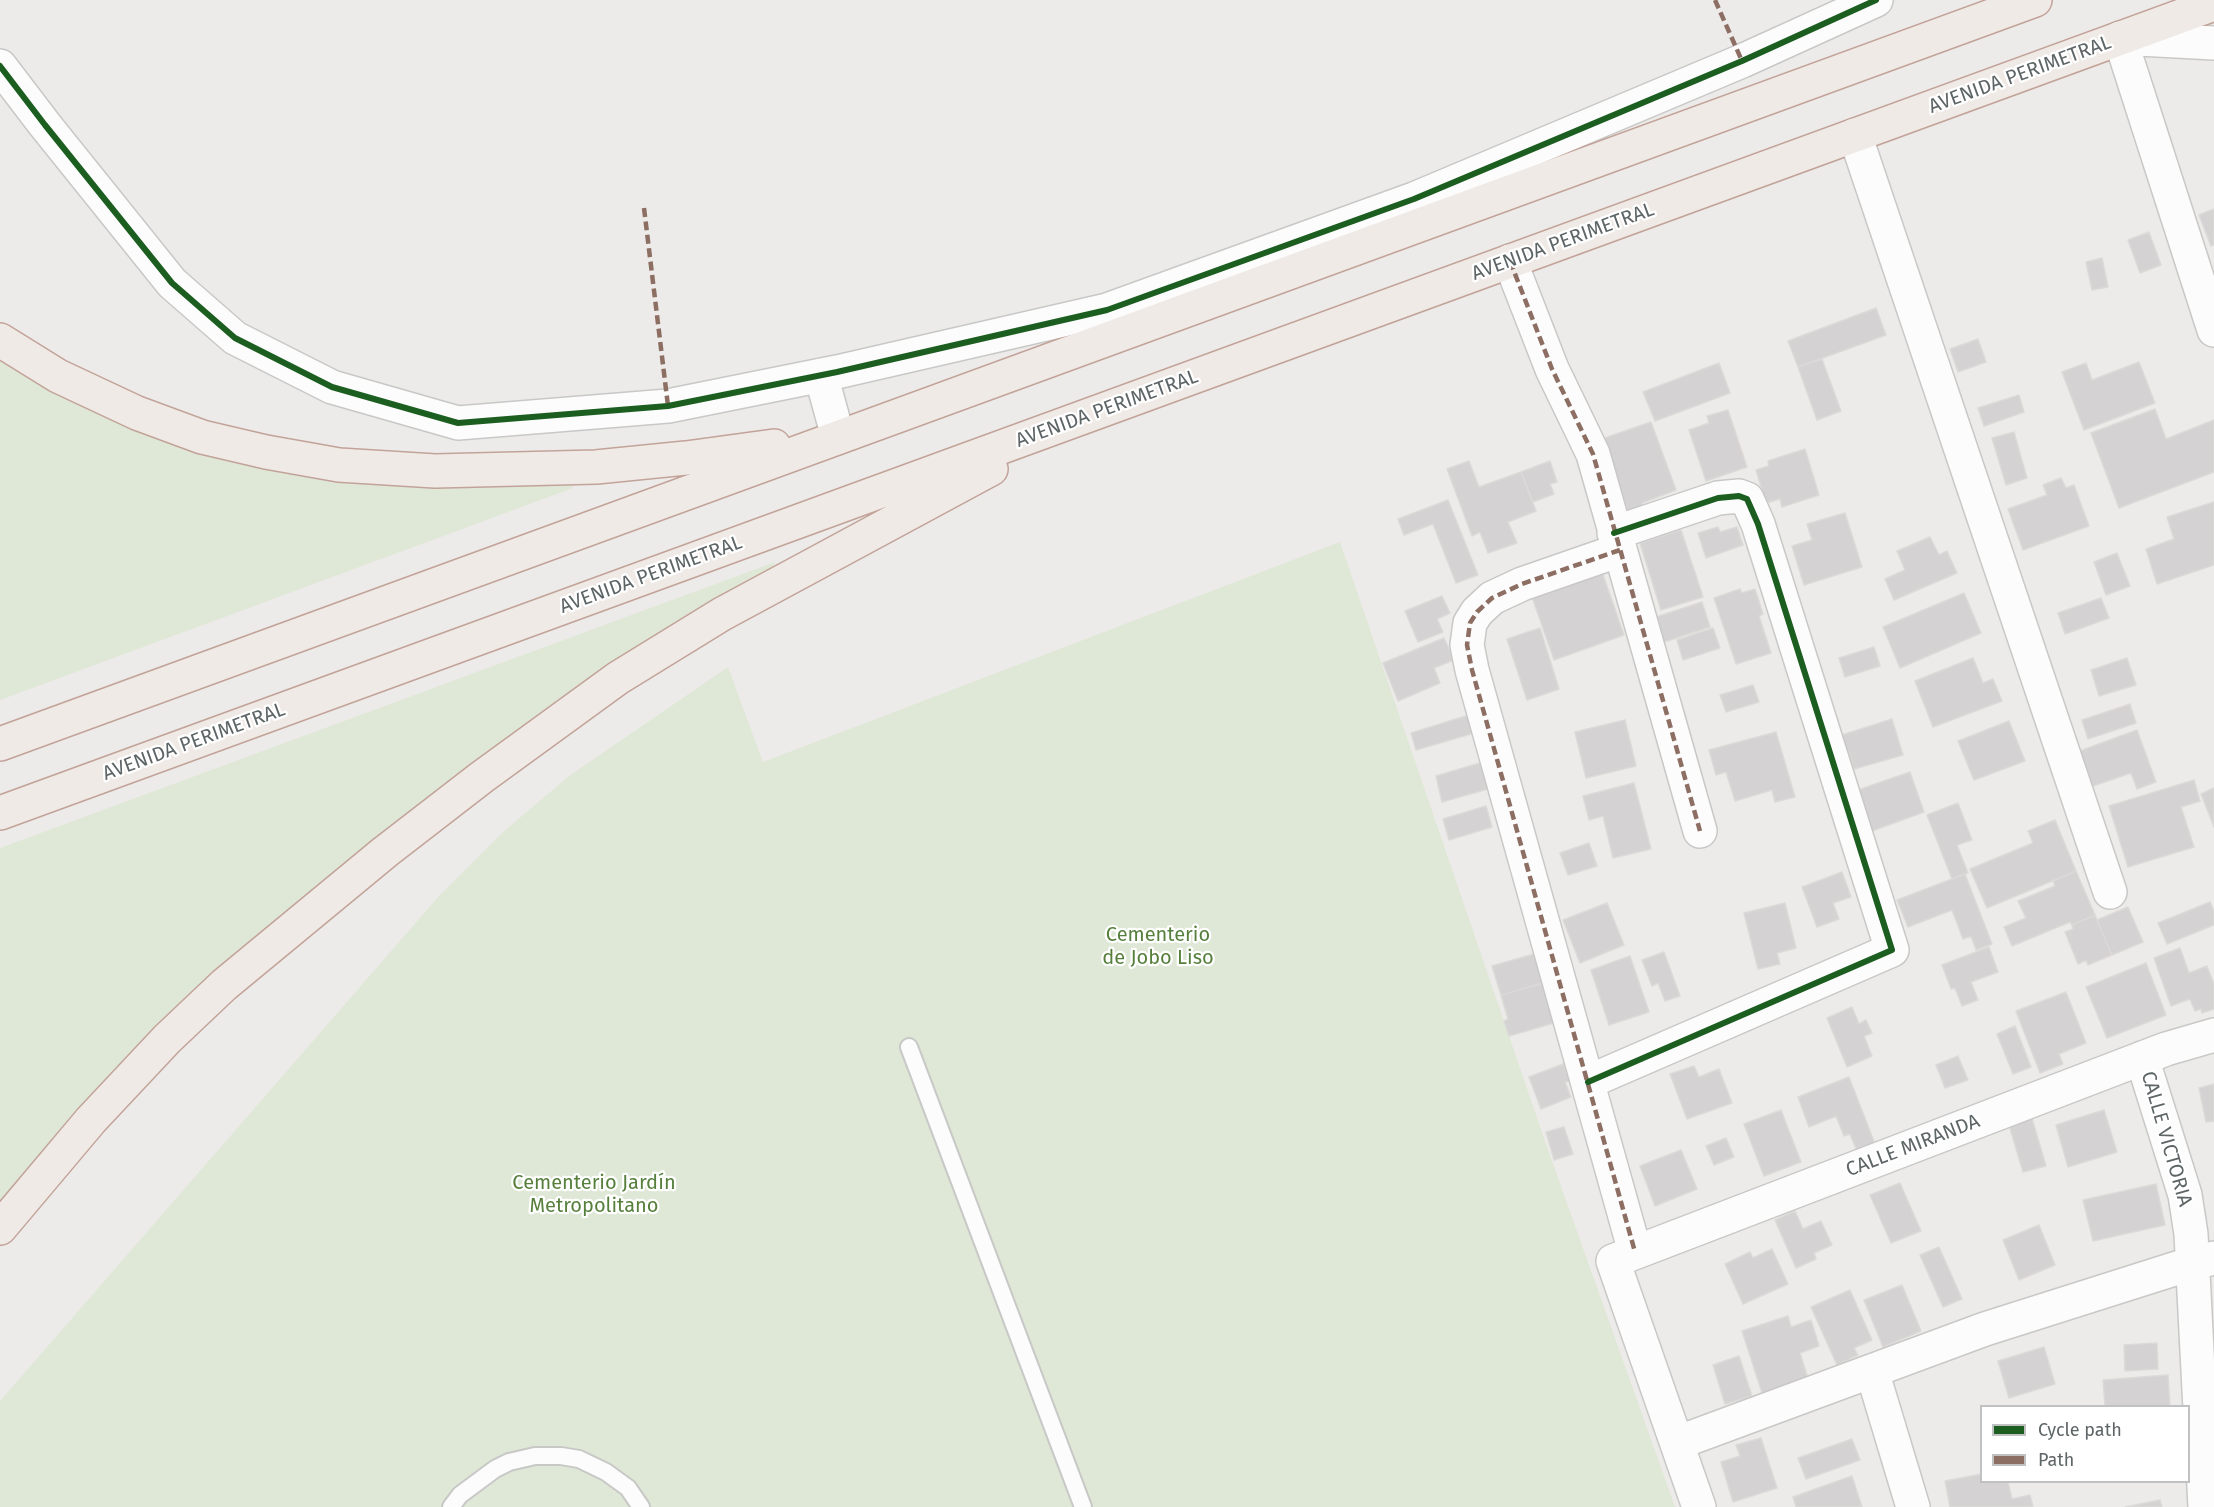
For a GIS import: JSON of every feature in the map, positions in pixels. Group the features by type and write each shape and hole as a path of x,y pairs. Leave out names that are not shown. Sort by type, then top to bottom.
{"highway":[{"path":"0,744 2035,0"},
{"name":"AVENIDA PERIMETRAL","path":"0,813 2214,4"},
{"path":"0,340 58,376 137,413 202,436 266,452 339,465 435,471 596,467 686,458 838,437"},
{"path":"0,1228 91,1120 167,1039 216,993 342,887 482,777 618,678 722,614 1095,413"}],"street":[{"path":"0,66 172,283 235,338 332,387 458,423 668,406 821,375 1107,310 1414,199 1742,60 1876,0"},
{"path":"2214,43 2120,38 2214,330"},
{"path":"1855,135 2109,892"},
{"path":"1510,261 1552,369 1593,454 1700,831"},
{"path":"821,375 838,437"},
{"path":"1588,1082 1892,950 1758,524 1747,499 1739,496 1718,498 1492,598 1470,622 1467,645 1475,682 1588,1082 1624,1257 1677,1443 1699,1507"},
{"name":"CALLE MIRANDA","path":"1624,1257 2142,1058 2214,1035"},
{"name":"CALLE VICTORIA","path":"2142,1058 2203,1261 2205,1507"},
{"path":"1677,1443 1985,1329 2203,1261"},
{"path":"1872,1371 1913,1507"}],"lane":[{"path":"909,1047 1083,1507"},
{"path":"451,1507 480,1478 508,1462 535,1456 561,1456 579,1459 606,1472 628,1488 641,1507"}],"green space":[{"path":"0,359 50,391 131,428 198,452 263,468 337,481 434,487 563,484 572,485 573,488 0,700"},
{"path":"1340,542 1546,1144 1675,1507 0,1507 0,1401 439,896 503,832 569,776 728,667 763,762"},
{"path":"775,562 774,567 714,600 375,839 289,909 212,973 155,1027 79,1109 0,1203 0,848"}],"building":[{"path":"2214,209 2214,245 2211,246 2199,215"},
{"path":"2149,232 2161,265 2140,273 2128,240"},
{"path":"2102,258 2108,287 2092,290 2086,262"},
{"path":"1876,308 1886,335 1798,367 1788,341"},
{"path":"1978,339 1986,362 1958,372 1950,349"},
{"path":"1822,359 1841,411 1817,420 1798,367"},
{"path":"2139,362 2155,403 2084,430 2062,372 2086,363 2092,380"},
{"path":"1719,363 1730,393 1655,421 1643,392"},
{"path":"2019,395 2024,412 1984,426 1978,408"},
{"path":"2155,409 2166,439 2214,420 2214,472 2119,508 2091,433"},
{"path":"1728,410 1747,467 1706,481 1689,430 1709,423 1707,416"},
{"path":"1651,422 1676,490 1642,503 1644,507 1629,513 1602,439"},
{"path":"2014,432 2027,478 2006,485 1992,438"},
{"path":"1805,449 1819,495 1782,507 1780,499 1766,503 1756,470 1769,466 1768,461"},
{"path":"1469,461 1479,487 1521,472 1536,511 1508,522 1517,543 1488,553 1480,532 1472,536 1447,469"},
{"path":"1550,461 1557,482 1550,484 1554,494 1533,502 1521,472"},
{"path":"2061,478 2066,488 2074,485 2089,526 2023,550 2008,509 2047,495 2043,485"},
{"path":"1448,500 1478,575 1456,583 1433,524 1404,535 1398,519"},
{"path":"2214,502 2214,565 2157,584 2146,549 2174,539 2167,517"},
{"path":"1845,513 1862,567 1804,585 1792,546 1812,540 1807,524"},
{"path":"1718,527 1720,532 1737,527 1743,545 1706,558 1698,533"},
{"path":"1681,530 1703,597 1661,610 1640,543"},
{"path":"1930,537 1939,555 1947,551 1957,573 1894,600 1885,579 1905,570 1897,551"},
{"path":"2117,553 2130,586 2106,595 2094,562"},
{"path":"1601,569 1624,635 1554,660 1531,594"},
{"path":"1740,589 1742,593 1755,589 1763,614 1759,616 1771,653 1736,664 1714,598"},
{"path":"1964,593 1981,633 1900,668 1883,627"},
{"path":"1442,596 1450,613 1437,619 1443,632 1418,642 1405,611"},
{"path":"2101,598 2109,618 2065,634 2058,613"},
{"path":"1702,602 1710,627 1661,643 1653,618"},
{"path":"1540,628 1559,689 1527,700 1507,639"},
{"path":"1713,628 1720,648 1683,660 1677,640"},
{"path":"1444,638 1454,660 1434,668 1440,683 1398,701 1383,663"},
{"path":"1874,647 1880,666 1845,677 1839,658"},
{"path":"1973,658 1983,683 1993,679 2002,701 1933,727 1915,681"},
{"path":"2127,658 2136,685 2099,696 2091,670"},
{"path":"1753,685 1759,702 1726,712 1720,695"},
{"path":"2130,704 2136,723 2088,739 2082,720"},
{"path":"1469,715 1474,733 1416,750 1411,733"},
{"path":"1892,719 1903,755 1854,769 1849,752 1844,754 1839,736"},
{"path":"1625,720 1636,766 1586,778 1575,732"},
{"path":"2009,721 2025,761 1974,780 1958,741"},
{"path":"2137,730 2156,782 2137,789 2131,773 2090,787 2077,752"},
{"path":"1776,732 1795,797 1775,802 1772,790 1735,801 1726,772 1716,775 1709,750"},
{"path":"1480,763 1488,789 1442,802 1436,776"},
{"path":"1910,772 1924,812 1872,831 1858,790"},
{"path":"2194,780 2200,801 2181,807 2194,847 2128,867 2109,806"},
{"path":"1634,783 1651,849 1613,858 1603,816 1589,820 1583,796"},
{"path":"2214,788 2214,827 2201,794"},
{"path":"1958,803 1972,840 1957,845 1968,873 1952,879 1927,815"},
{"path":"1486,806 1492,827 1449,840 1443,819"},
{"path":"2055,820 2076,871 1987,908 1970,869 2033,843 2028,831"},
{"path":"1589,843 1597,866 1568,875 1560,853"},
{"path":"2076,871 2095,915 2072,925 2070,922 2012,946 2004,927 2026,918 2018,901 2055,886 2053,881"},
{"path":"1842,872 1851,897 1833,903 1839,919 1817,927 1802,887"},
{"path":"1965,874 1992,944 1976,950 1971,936 1963,939 1952,910 1908,927 1897,900"},
{"path":"2210,902 2214,911 2214,925 2167,944 2158,923"},
{"path":"1607,903 1624,945 1580,963 1563,920"},
{"path":"1785,903 1796,948 1777,953 1780,964 1758,969 1744,913"},
{"path":"2128,907 2143,942 2112,955 2097,920"},
{"path":"2095,915 2112,955 2088,965 2086,960 2078,964 2065,932 2073,929 2072,925"},
{"path":"1989,947 1998,972 1971,982 1978,1000 1962,1006 1955,988 1951,989 1942,965"},
{"path":"2180,948 2189,973 2207,966 2214,984 2214,1009 2202,1013 2201,1009 2195,1011 2190,999 2171,1006 2154,958"},
{"path":"1664,952 1680,996 1665,1001 1658,983 1652,986 1642,960"},
{"path":"1534,954 1543,983 1501,995 1492,966"},
{"path":"1630,956 1649,1012 1609,1025 1591,970"},
{"path":"2146,963 2166,1015 2107,1038 2086,987"},
{"path":"1543,983 1554,1023 1509,1036 1504,1021 1508,1019 1501,995"},
{"path":"2066,992 2086,1043 2059,1054 2063,1064 2040,1073 2016,1011"},
{"path":"1852,1007 1859,1024 1866,1020 1872,1033 1864,1036 1872,1056 1847,1067 1827,1018"},
{"path":"2015,1026 2031,1067 2013,1074 1997,1034"},
{"path":"1958,1056 1968,1080 1945,1088 1936,1065"},
{"path":"1563,1064 1570,1081 1565,1082 1571,1097 1541,1109 1529,1077"},
{"path":"1694,1066 1699,1077 1719,1069 1732,1103 1687,1119 1670,1074"},
{"path":"1849,1077 1875,1144 1857,1151 1850,1134 1844,1136 1836,1116 1809,1127 1798,1097"},
{"path":"2214,1084 2214,1121 2206,1122 2199,1088"},
{"path":"1781,1110 1801,1162 1764,1176 1744,1124"},
{"path":"2104,1110 2117,1152 2068,1167 2056,1125"},
{"path":"2031,1115 2046,1166 2023,1172 2008,1122"},
{"path":"1564,1127 1573,1154 1554,1160 1546,1132"},
{"path":"1726,1138 1734,1157 1714,1165 1706,1146"},
{"path":"1681,1150 1697,1189 1655,1206 1640,1166"},
{"path":"1900,1183 1921,1231 1891,1243 1870,1195"},
{"path":"2156,1184 2165,1225 2093,1241 2083,1200"},
{"path":"1795,1211 1803,1229 1821,1221 1832,1245 1814,1253 1816,1259 1796,1268 1775,1220"},
{"path":"2039,1225 2055,1265 2019,1280 2003,1240"},
{"path":"1939,1247 1962,1299 1943,1307 1920,1255"},
{"path":"1772,1249 1788,1284 1743,1304 1725,1264 1750,1252 1753,1258"},
{"path":"1902,1285 1921,1331 1883,1347 1864,1300"},
{"path":"1850,1290 1872,1340 1854,1348 1858,1355 1837,1365 1811,1307"},
{"path":"1788,1316 1791,1327 1811,1320 1819,1346 1800,1353 1809,1382 1763,1396 1742,1331"},
{"path":"2157,1343 2158,1369 2125,1371 2124,1345"},
{"path":"2044,1347 2055,1384 2009,1398 1998,1361"},
{"path":"1739,1356 1752,1396 1725,1404 1713,1365"},
{"path":"2168,1375 2170,1405 2105,1405 2103,1380"},
{"path":"1761,1438 1777,1488 1733,1502 1721,1462 1740,1456 1736,1445"},
{"path":"1852,1439 1860,1460 1806,1479 1798,1458"},
{"path":"1980,1474 1980,1483 2008,1483 2012,1499 2030,1495 2033,1507 1950,1507 1945,1481"},
{"path":"1852,1476 1862,1507 1796,1507 1793,1497"},
{"path":"2160,1500 2162,1507 2125,1507"}],"marked path":[{"path":"1715,0 1742,61"},
{"path":"644,208 668,406"},
{"path":"1510,261 1552,369 1593,454 1700,831"},
{"path":"1620,550 1522,584 1492,598 1477,612 1470,623 1467,645 1472,670 1635,1252"}],"cycle path":[{"path":"0,66 172,283 235,338 332,387 458,423 668,406 837,372 1107,310 1414,199 1742,61 1876,0"},
{"path":"1588,1082 1892,950 1758,524 1747,499 1739,496 1718,498 1614,533"}],"park label":[{"name":"Cementerio de Jobo Liso","path":"1158,946"},
{"name":"Cementerio Jardín Metropolitano","path":"594,1194"}]}
